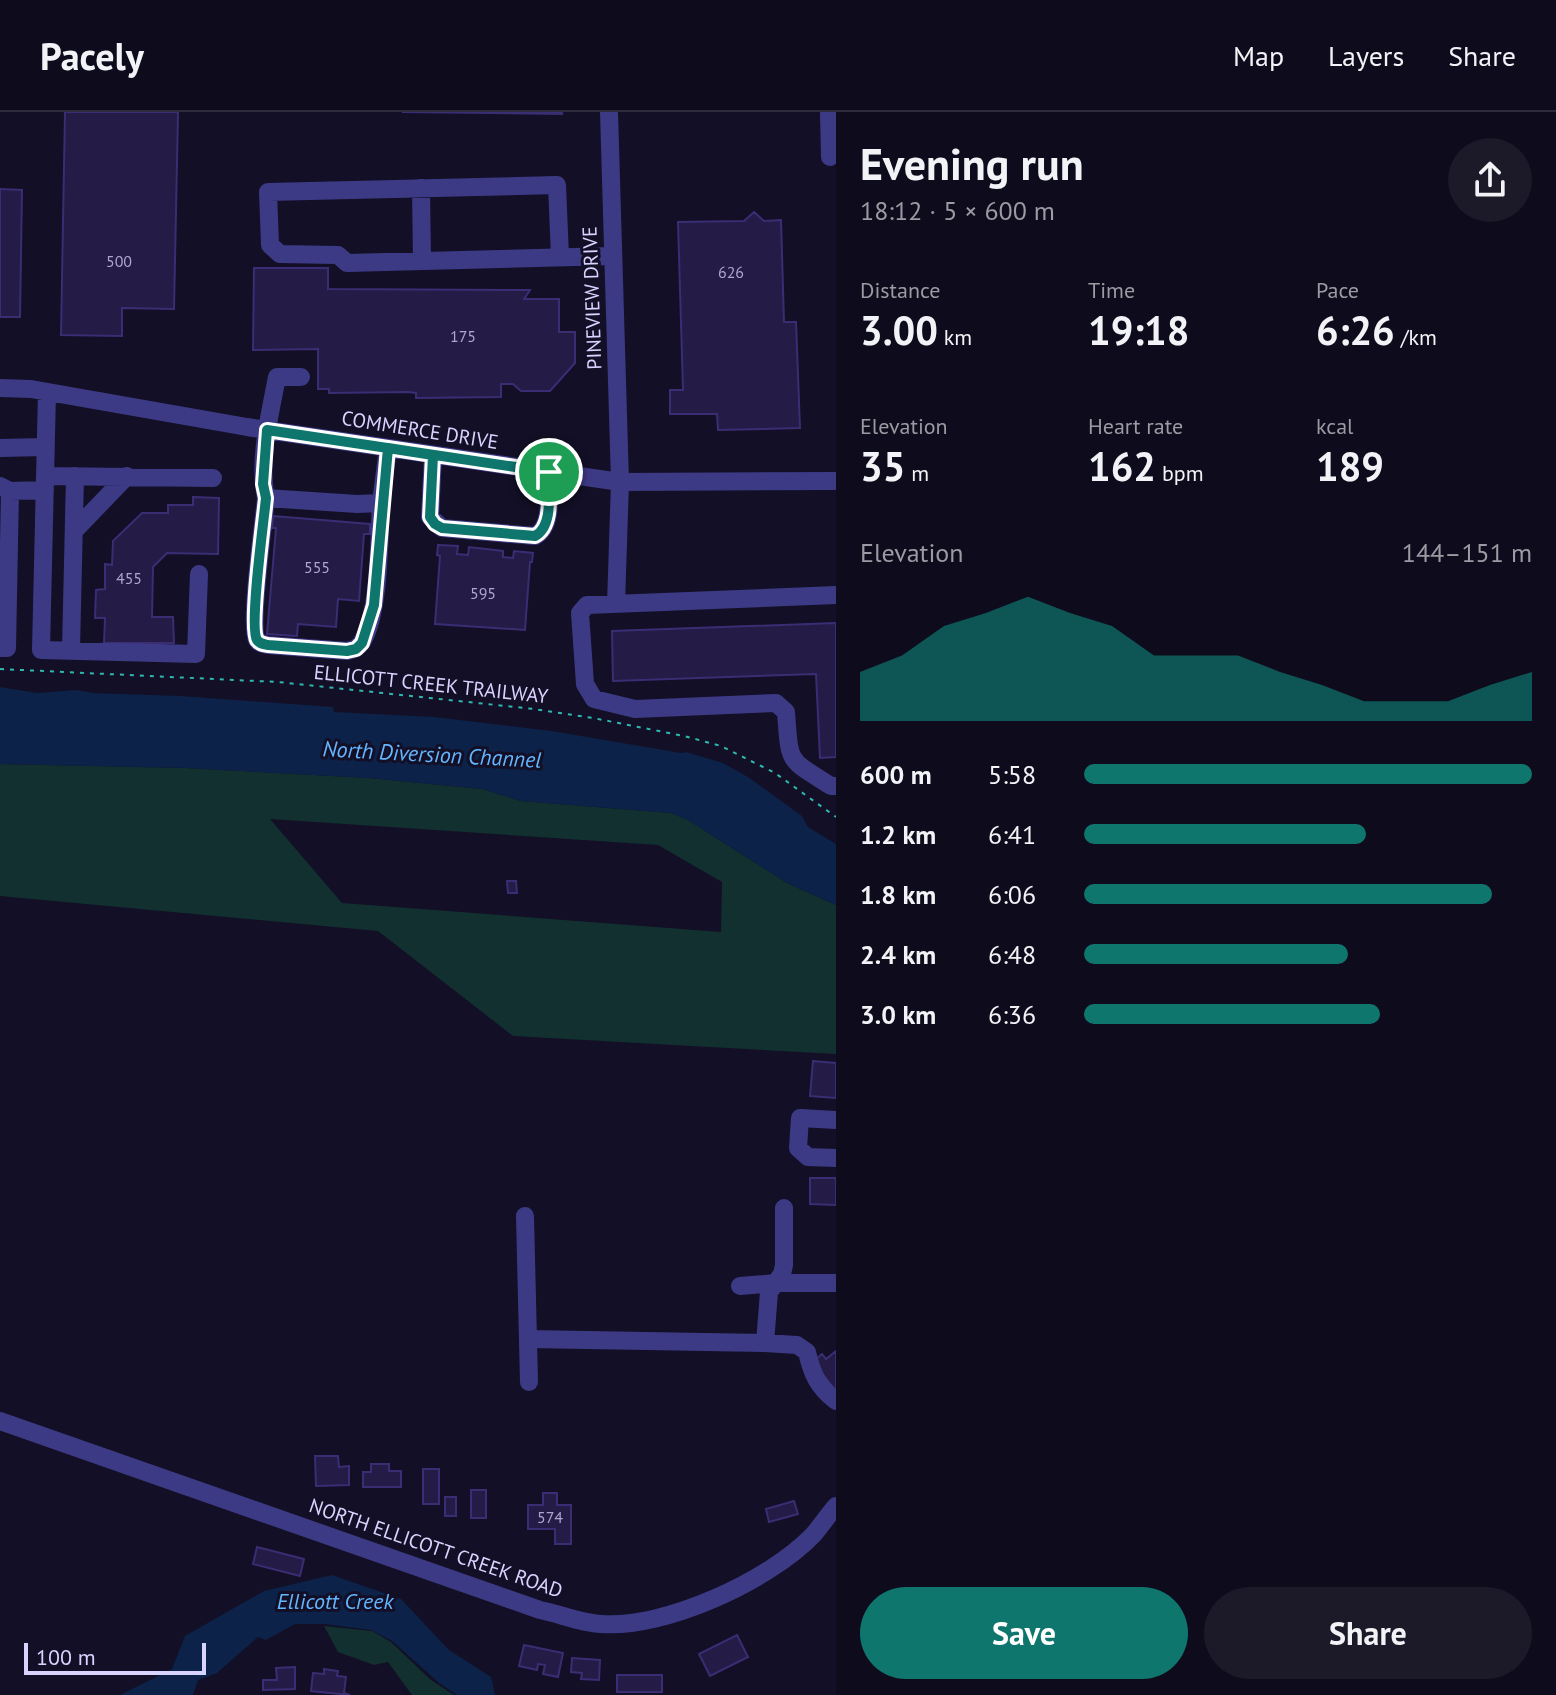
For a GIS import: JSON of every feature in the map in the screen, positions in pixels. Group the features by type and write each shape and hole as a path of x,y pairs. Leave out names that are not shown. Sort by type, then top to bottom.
{"street":[{"name":"PINEVIEW DRIVE","path":"609,112 620,482 616,604"},
{"path":"830,157 829,114 836,114"},
{"path":"560,257 557,185 268,192 270,245 280,254 338,255 347,263 613,256"},
{"path":"421,188 422,261"},
{"path":"301,377 277,377 267,430 263,484 266,498 254,617 256,639 260,643 347,651 356,649 362,643 374,605 388,448"},
{"name":"COMMERCE DRIVE","path":"0,388 47,392 267,430 620,482 836,481"},
{"path":"41,650 47,392"},
{"path":"0,448 45,447"},
{"path":"433,455 430,517 442,528 535,536 542,532 546,524 549,472"},
{"path":"71,650 75,476"},
{"path":"199,574 196,654 4,648 5,488 75,476 213,478"},
{"path":"74,531 127,476"},
{"path":"266,498 381,503"},
{"path":"836,595 587,605 580,613 585,684 594,699 635,709 776,703 786,712 789,753 794,763 831,786 836,786"},
{"path":"836,1120 800,1118 798,1148 808,1157 836,1158"},
{"path":"765,1343 767,1300 784,1265 784,1208"},
{"path":"525,1216 529,1382"},
{"path":"740,1286 836,1283"},
{"path":"528,1339 797,1345 807,1352 812,1374 823,1391 836,1401"},
{"name":"NORTH ELLICOTT CREEK ROAD","path":"0,1421 540,1610 599,1624 636,1623 674,1615 718,1598 764,1572 811,1537 836,1506"}],"path":[{"name":"ELLICOTT CREEK TRAILWAY","path":"0,669 278,682 593,718 721,746 775,773 836,817"}],"green space":[{"path":"0,764 186,768 369,778 482,789 521,801 671,813 688,820 787,883 836,905 836,1054 513,1036 378,931 0,896","holes":["270,819 658,845 722,882 721,932 342,903"]},
{"path":"324,1626 372,1631 391,1642 431,1680 454,1695 412,1695 388,1662 374,1665 338,1652"}],"water":[{"name":"North Diversion Channel","path":"0,687 37,693 77,690 333,707 334,712 434,717 686,752 723,763 748,777 802,816 808,827 836,844 836,905 787,883 688,820 671,813 521,801 482,789 369,778 186,768 0,764"},
{"name":"Ellicott Creek","path":"332,1575 401,1599 449,1650 491,1677 495,1695 457,1695 392,1641 371,1630 295,1624 266,1640 258,1637 217,1673 198,1680 193,1695 120,1695 172,1669 185,1636 264,1591"}],"building":[{"path":"65,112 178,112 174,309 122,308 122,336 61,335"},
{"path":"402,112 562,112 562,114"},
{"path":"0,189 22,190 20,317 0,317"},
{"path":"754,212 764,221 781,220 784,322 796,322 800,428 718,430 717,414 670,414 670,390 683,390 678,222 744,221"},
{"path":"254,268 328,268 328,289 530,290 524,299 559,299 559,332 575,332 575,363 550,391 521,391 513,384 501,384 501,397 416,398 416,393 408,392 329,393 329,389 318,389 318,349 253,350"},
{"path":"193,497 219,498 218,554 167,553 153,567 152,617 173,617 174,643 104,643 105,618 95,618 96,590 105,589 105,564 112,565 113,541 142,513 168,513 168,505 193,505"},
{"path":"273,516 370,524 370,534 364,534 359,601 338,599 336,627 298,624 297,636 267,634 276,528 272,528"},
{"path":"438,545 458,546 457,554 468,555 469,547 503,551 503,557 513,558 514,551 533,553 525,630 435,624 440,556 437,555"},
{"path":"836,623 836,757 820,758 816,674 613,681 612,631"},
{"path":"507,881 516,881 517,893 508,893"},
{"path":"813,1061 836,1063 836,1098 810,1096"},
{"path":"810,1178 836,1178 836,1205 810,1204"},
{"path":"836,1351 835,1390 815,1360 822,1354 826,1359"},
{"path":"315,1456 338,1456 339,1467 349,1466 349,1485 316,1486"},
{"path":"371,1464 389,1464 389,1471 401,1471 401,1487 363,1487 363,1472 371,1472"},
{"path":"423,1469 439,1469 439,1504 423,1504"},
{"path":"471,1490 486,1490 486,1518 471,1518"},
{"path":"543,1493 557,1493 557,1505 571,1505 571,1544 555,1544 555,1529 528,1529 528,1505 543,1505"},
{"path":"445,1497 456,1497 456,1516 445,1516"},
{"path":"794,1501 798,1514 769,1522 766,1509"},
{"path":"257,1547 304,1559 300,1576 253,1564"},
{"path":"737,1635 748,1657 710,1676 699,1654"},
{"path":"524,1645 563,1653 558,1677 543,1674 545,1665 538,1664 537,1670 519,1666"},
{"path":"572,1658 600,1660 599,1680 581,1679 582,1673 571,1672"},
{"path":"295,1667 295,1689 263,1690 263,1680 277,1680 276,1668"},
{"path":"324,1669 338,1671 337,1676 346,1677 344,1693 350,1695 311,1691 313,1673 324,1674"},
{"path":"617,1675 662,1675 662,1692 617,1692"}],"route":[{"path":"549,472 388,448 267,430 263,484 266,498 254,617 256,639 268,645 347,651 356,649 362,643 374,605 388,448 433,455 430,517 442,528 535,536 542,532 546,524 549,472"}]}
